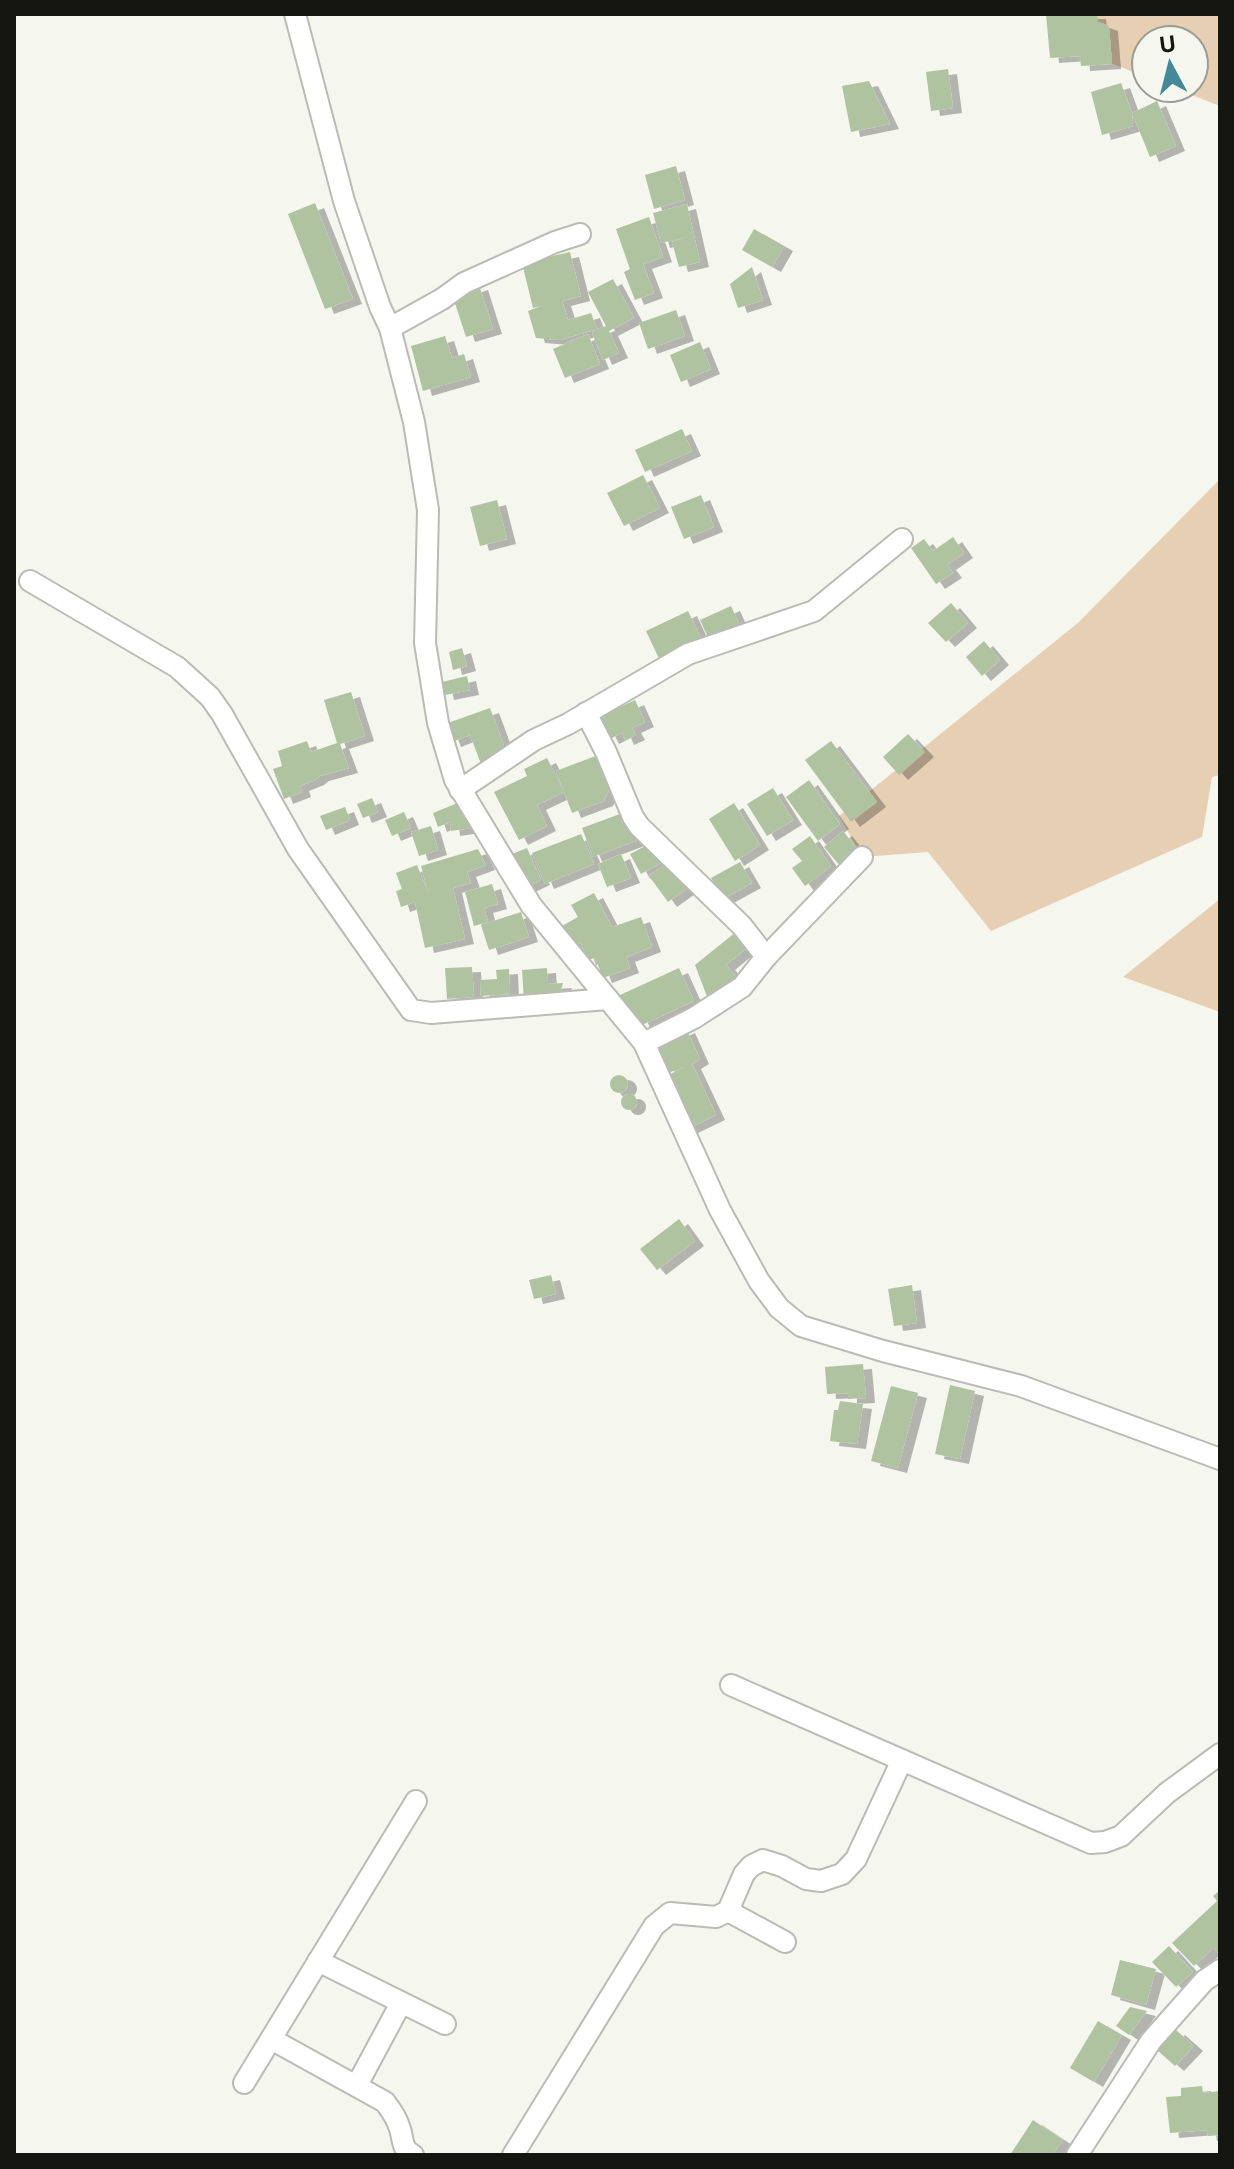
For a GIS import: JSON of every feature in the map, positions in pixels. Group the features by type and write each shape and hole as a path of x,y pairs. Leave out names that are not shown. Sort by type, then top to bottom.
{"street":[{"path":"295,14 344,201 390,328 414,422 428,510 425,643 438,723 455,780 531,905 644,1043 720,1210 759,1281 779,1308 801,1326 883,1351 1021,1386 1220,1459"},
{"path":"390,328 464,283 580,234"},
{"path":"460,790 534,740 568,724 688,654 814,611 902,539"},
{"path":"30,581 177,667 210,697 298,849 411,1010 431,1013 608,999"},
{"path":"586,713 639,826 742,926 766,957"},
{"path":"644,1043 694,1018 742,987 766,957 862,857"},
{"path":"731,1685 1091,1843 1121,1836 1167,1793 1220,1754"},
{"path":"513,2155 654,1926 670,1913 716,1917 728,1911 744,1874 763,1860 806,1879 821,1881 842,1874 856,1859 902,1760"},
{"path":"244,2083 416,1801"},
{"path":"728,1911 785,1942"},
{"path":"318,1961 445,2024"},
{"path":"1077,2155 1151,2041 1204,1981 1220,1970"},
{"path":"357,2085 401,2003"},
{"path":"271,2039 385,2102 395,2114 403,2145 413,2155"}],"shaded area":[{"path":"1065,14 1220,14 1220,106 1210,102 1210,24 1130,24 1130,71 1098,58"},
{"path":"1220,479 1220,775 1212,777 1202,837 991,931 928,852 862,857 839,816 1079,622"},
{"path":"1220,899 1220,1012 1123,977"}],"building":[{"path":"1046,14 1097,14 1098,22 1109,26 1112,64 1081,66 1080,56 1050,58"},
{"path":"948,69 953,108 931,111 926,72"},
{"path":"869,81 890,124 851,132 842,86"},
{"path":"1121,83 1132,113 1133,126 1102,135 1091,92"},
{"path":"1151,104 1158,104 1176,146 1150,157 1132,113"},
{"path":"676,166 685,200 654,209 645,175"},
{"path":"315,203 353,299 325,309 288,214"},
{"path":"687,204 700,262 679,267 672,242 687,237 661,243 653,213"},
{"path":"649,217 663,257 643,264 654,293 635,300 624,272 630,269 616,229"},
{"path":"754,229 784,246 772,267 742,250"},
{"path":"570,252 581,296 562,301 568,320 591,313 597,329 560,340 536,338 528,311 541,306 533,308 522,263"},
{"path":"752,267 763,300 738,308 730,284"},
{"path":"613,279 634,318 609,331 619,353 603,360 592,333 606,326 588,292"},
{"path":"479,285 493,329 466,337 452,294"},
{"path":"676,310 685,336 648,349 639,323"},
{"path":"588,334 600,364 565,378 553,349"},
{"path":"445,336 452,358 464,354 471,377 423,391 411,346"},
{"path":"700,342 711,369 681,382 670,355"},
{"path":"682,429 692,451 645,472 635,450"},
{"path":"643,475 660,508 624,526 607,493"},
{"path":"701,495 714,527 684,539 671,507"},
{"path":"497,500 507,539 480,546 470,507"},
{"path":"953,537 964,553 947,565 953,573 936,584 911,548 924,539 933,551"},
{"path":"951,603 968,623 946,642 928,623"},
{"path":"731,606 740,626 709,640 700,620"},
{"path":"688,611 703,643 661,663 646,631"},
{"path":"984,641 1000,660 982,676 966,657"},
{"path":"462,648 467,666 453,670 449,652"},
{"path":"467,676 470,690 445,695 442,682"},
{"path":"351,692 365,736 340,744 349,768 320,776 300,786 302,792 284,799 273,769 282,766 278,751 307,741 311,752 337,743 324,700"},
{"path":"635,700 645,722 632,728 636,735 625,740 622,733 610,739 599,717"},
{"path":"490,708 507,754 481,764 470,735 452,742 445,724"},
{"path":"908,734 925,752 899,775 883,757"},
{"path":"831,741 877,802 851,822 805,760"},
{"path":"606,752 615,777 604,801 572,813 556,771"},
{"path":"547,758 564,792 537,805 547,826 519,840 494,792 527,776 524,769"},
{"path":"809,780 840,824 818,841 786,797"},
{"path":"773,788 793,820 767,836 747,804"},
{"path":"372,798 378,812 363,818 357,804"},
{"path":"460,802 471,828 451,831 450,822 438,827 433,813"},
{"path":"734,803 760,845 735,861 709,819"},
{"path":"345,807 350,820 326,830 320,816"},
{"path":"628,811 638,840 593,857 582,828"},
{"path":"404,812 411,828 392,836 385,820"},
{"path":"431,826 438,850 419,856 411,832"},
{"path":"843,831 860,852 841,867 824,847"},
{"path":"581,834 594,864 545,884 532,853"},
{"path":"810,836 831,866 805,886 792,868 802,861 792,849"},
{"path":"651,843 661,863 641,874 630,854"},
{"path":"527,848 541,880 522,889 507,856"},
{"path":"478,849 486,865 467,872 471,883 453,888 465,939 425,948 415,902 401,907 396,891 402,889 396,873 417,865 428,892 421,866"},
{"path":"621,854 631,878 607,887 598,864"},
{"path":"670,861 689,887 668,902 649,876"},
{"path":"740,862 752,883 723,899 711,878"},
{"path":"492,884 498,904 484,908 488,922 474,926 465,892"},
{"path":"594,893 612,927 641,917 652,947 626,957 630,968 603,978 595,958 587,960 581,943 572,948 560,927 578,917 571,905"},
{"path":"521,912 529,937 489,950 481,925"},
{"path":"742,927 754,942 726,965 736,977 708,999 695,965"},
{"path":"472,967 474,997 447,999 445,968"},
{"path":"547,968 548,984 563,983 559,997 524,1000 522,970"},
{"path":"679,968 694,1001 642,1025 638,1016 630,1017 620,995"},
{"path":"509,969 510,994 481,996 480,980 497,979 496,970"},
{"path":"686,1028 700,1059 692,1064 716,1115 687,1129 662,1078 685,1067 668,1073 655,1042"},
{"path":"619,1075 628,1084 619,1093 610,1084"},
{"path":"626,1094 632,1094 637,1102 635,1108 626,1110 621,1105 621,1099"},
{"path":"679,1219 695,1241 657,1270 640,1249"},
{"path":"551,1275 556,1294 534,1299 529,1280"},
{"path":"912,1285 917,1323 894,1326 888,1289"},
{"path":"863,1364 866,1398 848,1399 848,1393 827,1394 825,1367"},
{"path":"950,1385 975,1391 960,1459 935,1454"},
{"path":"891,1386 918,1393 898,1468 871,1461"},
{"path":"840,1401 863,1404 857,1444 830,1441 834,1410 838,1410"},
{"path":"1220,1890 1220,1955 1213,1948 1194,1966 1172,1943 1217,1901 1213,1896"},
{"path":"1169,1946 1193,1972 1176,1987 1152,1962"},
{"path":"1120,1960 1156,1969 1146,2005 1111,1995"},
{"path":"1130,2007 1147,2011 1129,2035 1116,2026"},
{"path":"1098,2021 1122,2035 1094,2082 1070,2068"},
{"path":"1176,2030 1194,2046 1175,2066 1157,2050"},
{"path":"1202,2086 1203,2093 1220,2091 1220,2135 1208,2136 1207,2130 1170,2133 1166,2097 1181,2096 1181,2088"},
{"path":"1033,2120 1063,2140 1052,2155 1010,2155"}]}
